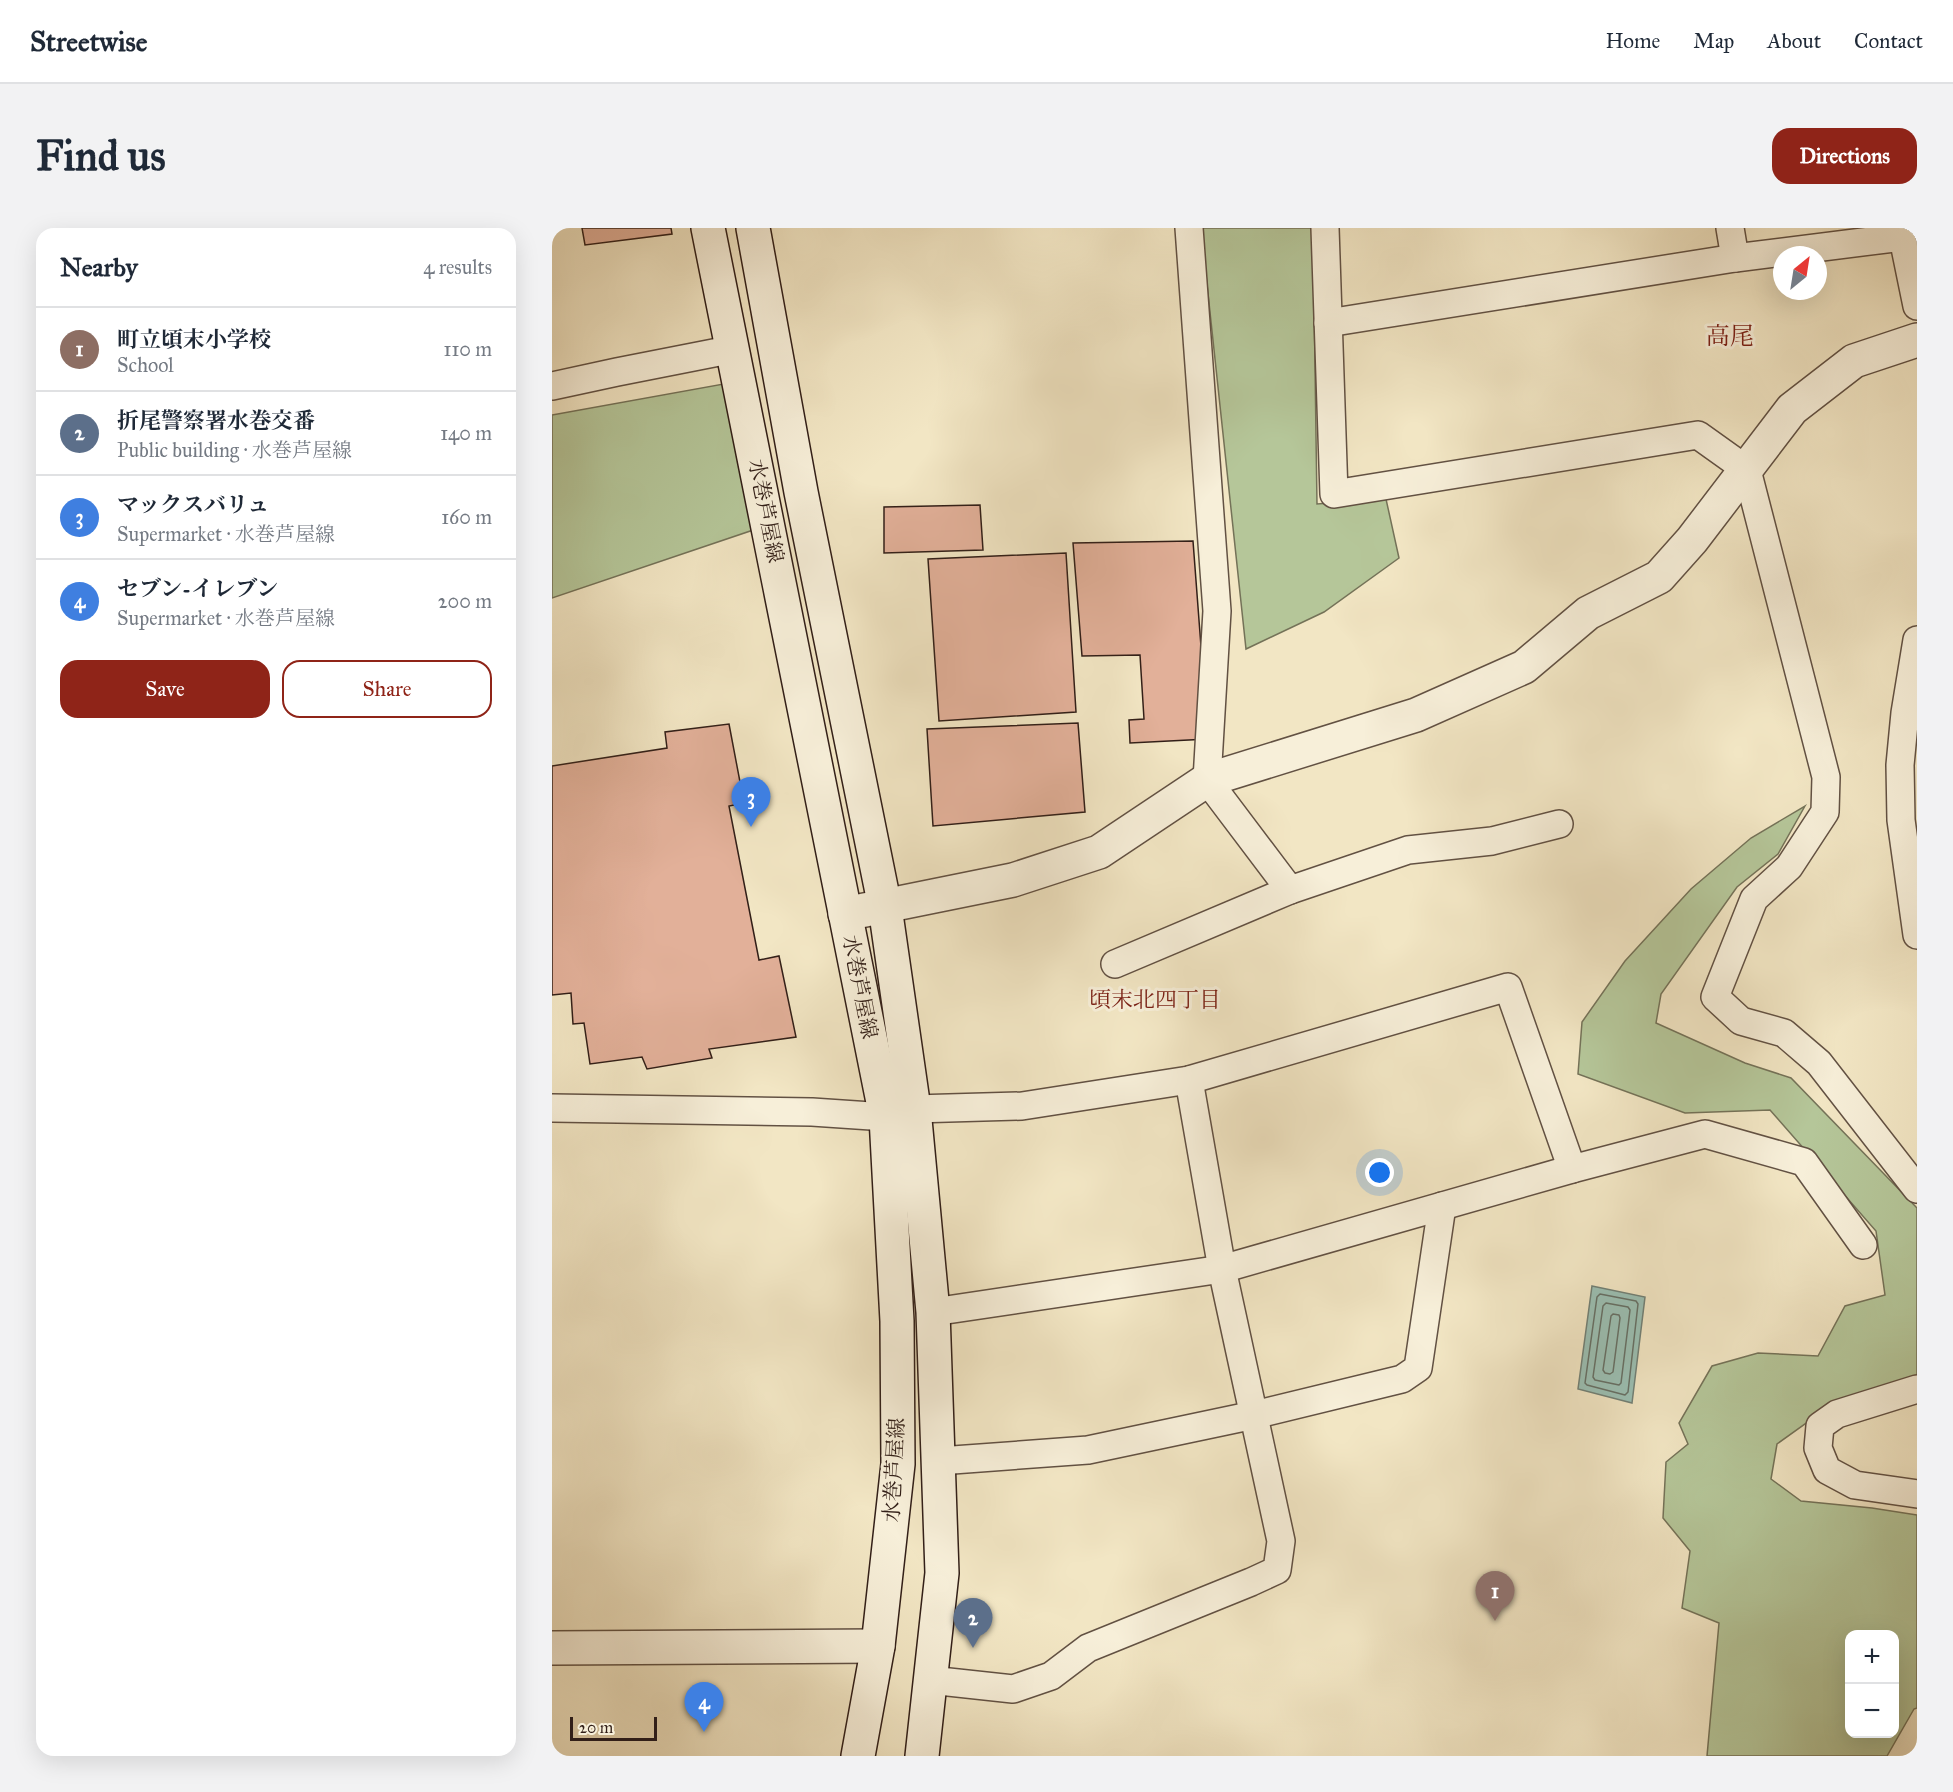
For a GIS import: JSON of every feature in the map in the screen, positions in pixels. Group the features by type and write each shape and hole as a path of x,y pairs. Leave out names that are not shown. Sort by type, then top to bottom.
{"main road":[{"name":"水巻芦屋線","path":"708,228 845,914 900,1113 933,1312 942,1573 922,1756"},
{"name":"水巻芦屋線","path":"753,228 801,492 885,907 900,1113 897,1321 898,1464 878,1646 858,1756"},
{"path":"845,914 1013,880 1099,852 1208,780 1416,715 1524,667 1588,613 1659,576 1692,540 1792,409 1854,360 1917,340"},
{"path":"552,1648 878,1646"}],"street":[{"path":"1189,228 1217,611 1208,780 1290,890"},
{"path":"1325,228 1334,494 1698,435 1747,470 1826,777 1825,812 1789,867 1754,899 1715,997 1741,1021 1784,1033 1819,1063 1917,1189"},
{"path":"1731,228 1735,258"},
{"path":"1328,323 1902,232 1917,306"},
{"path":"552,386 734,350"},
{"path":"1917,640 1905,713 1900,765 1901,820 1917,935"},
{"path":"1115,964 1290,890 1408,850 1492,841 1559,824"},
{"path":"552,1108 900,1113 1022,1106 1189,1080 1508,987 1572,1169"},
{"path":"930,1680 1012,1689 1051,1676 1088,1648 1277,1570 1281,1541 1222,1269 1189,1080"},
{"path":"933,1312 1222,1269 1572,1169 1705,1134 1804,1162 1863,1245"},
{"path":"939,1461 1088,1450 1254,1415 1402,1380 1418,1368 1442,1206"},
{"path":"1917,1389 1837,1414 1820,1426 1818,1448 1827,1470 1855,1485 1917,1494"}],"green space":[{"path":"1201,228 1313,228 1317,504 1386,499 1399,558 1324,612 1246,649"},
{"path":"740,381 765,526 552,598 552,415"},
{"path":"1805,806 1778,854 1737,887 1661,994 1656,1023 1745,1063 1791,1078 1917,1208 1917,1379 1840,1399 1777,1444 1771,1479 1801,1501 1917,1515 1917,1708 1914,1709 1899,1735 1899,1630 1845,1630 1845,1738 1897,1738 1887,1756 1707,1756 1719,1623 1682,1608 1690,1551 1663,1518 1666,1462 1688,1444 1679,1423 1712,1366 1758,1353 1818,1356 1845,1306 1885,1295 1876,1231 1770,1110 1685,1113 1578,1074 1582,1022 1625,961 1691,889 1751,838"}],"water":[{"path":"1592,1286 1645,1297 1632,1403 1578,1389"}],"building":[{"path":"582,228 671,228 672,234 585,245"},
{"path":"980,505 983,550 884,553 884,507"},
{"path":"1193,541 1208,739 1130,743 1129,720 1144,719 1140,655 1082,656 1073,543"},
{"path":"1066,553 1076,712 939,721 928,559"},
{"path":"1078,723 1085,812 933,826 927,729"},
{"path":"729,724 744,803 729,806 759,960 779,956 796,1037 709,1049 712,1058 647,1069 642,1057 590,1064 584,1023 573,1024 571,993 552,995 552,766 667,748 665,732"}],"place":[{"name":"マックスバリュ","path":"751,827"},
{"name":"町立頃末小学校","path":"1495,1621"},
{"name":"折尾警察署水巻交番","path":"973,1648"},
{"name":"セブン-イレブン","path":"704,1732"}],"district":[{"name":"高尾","path":"1730,336"},
{"name":"頃末北四丁目","path":"1155,999"}]}
